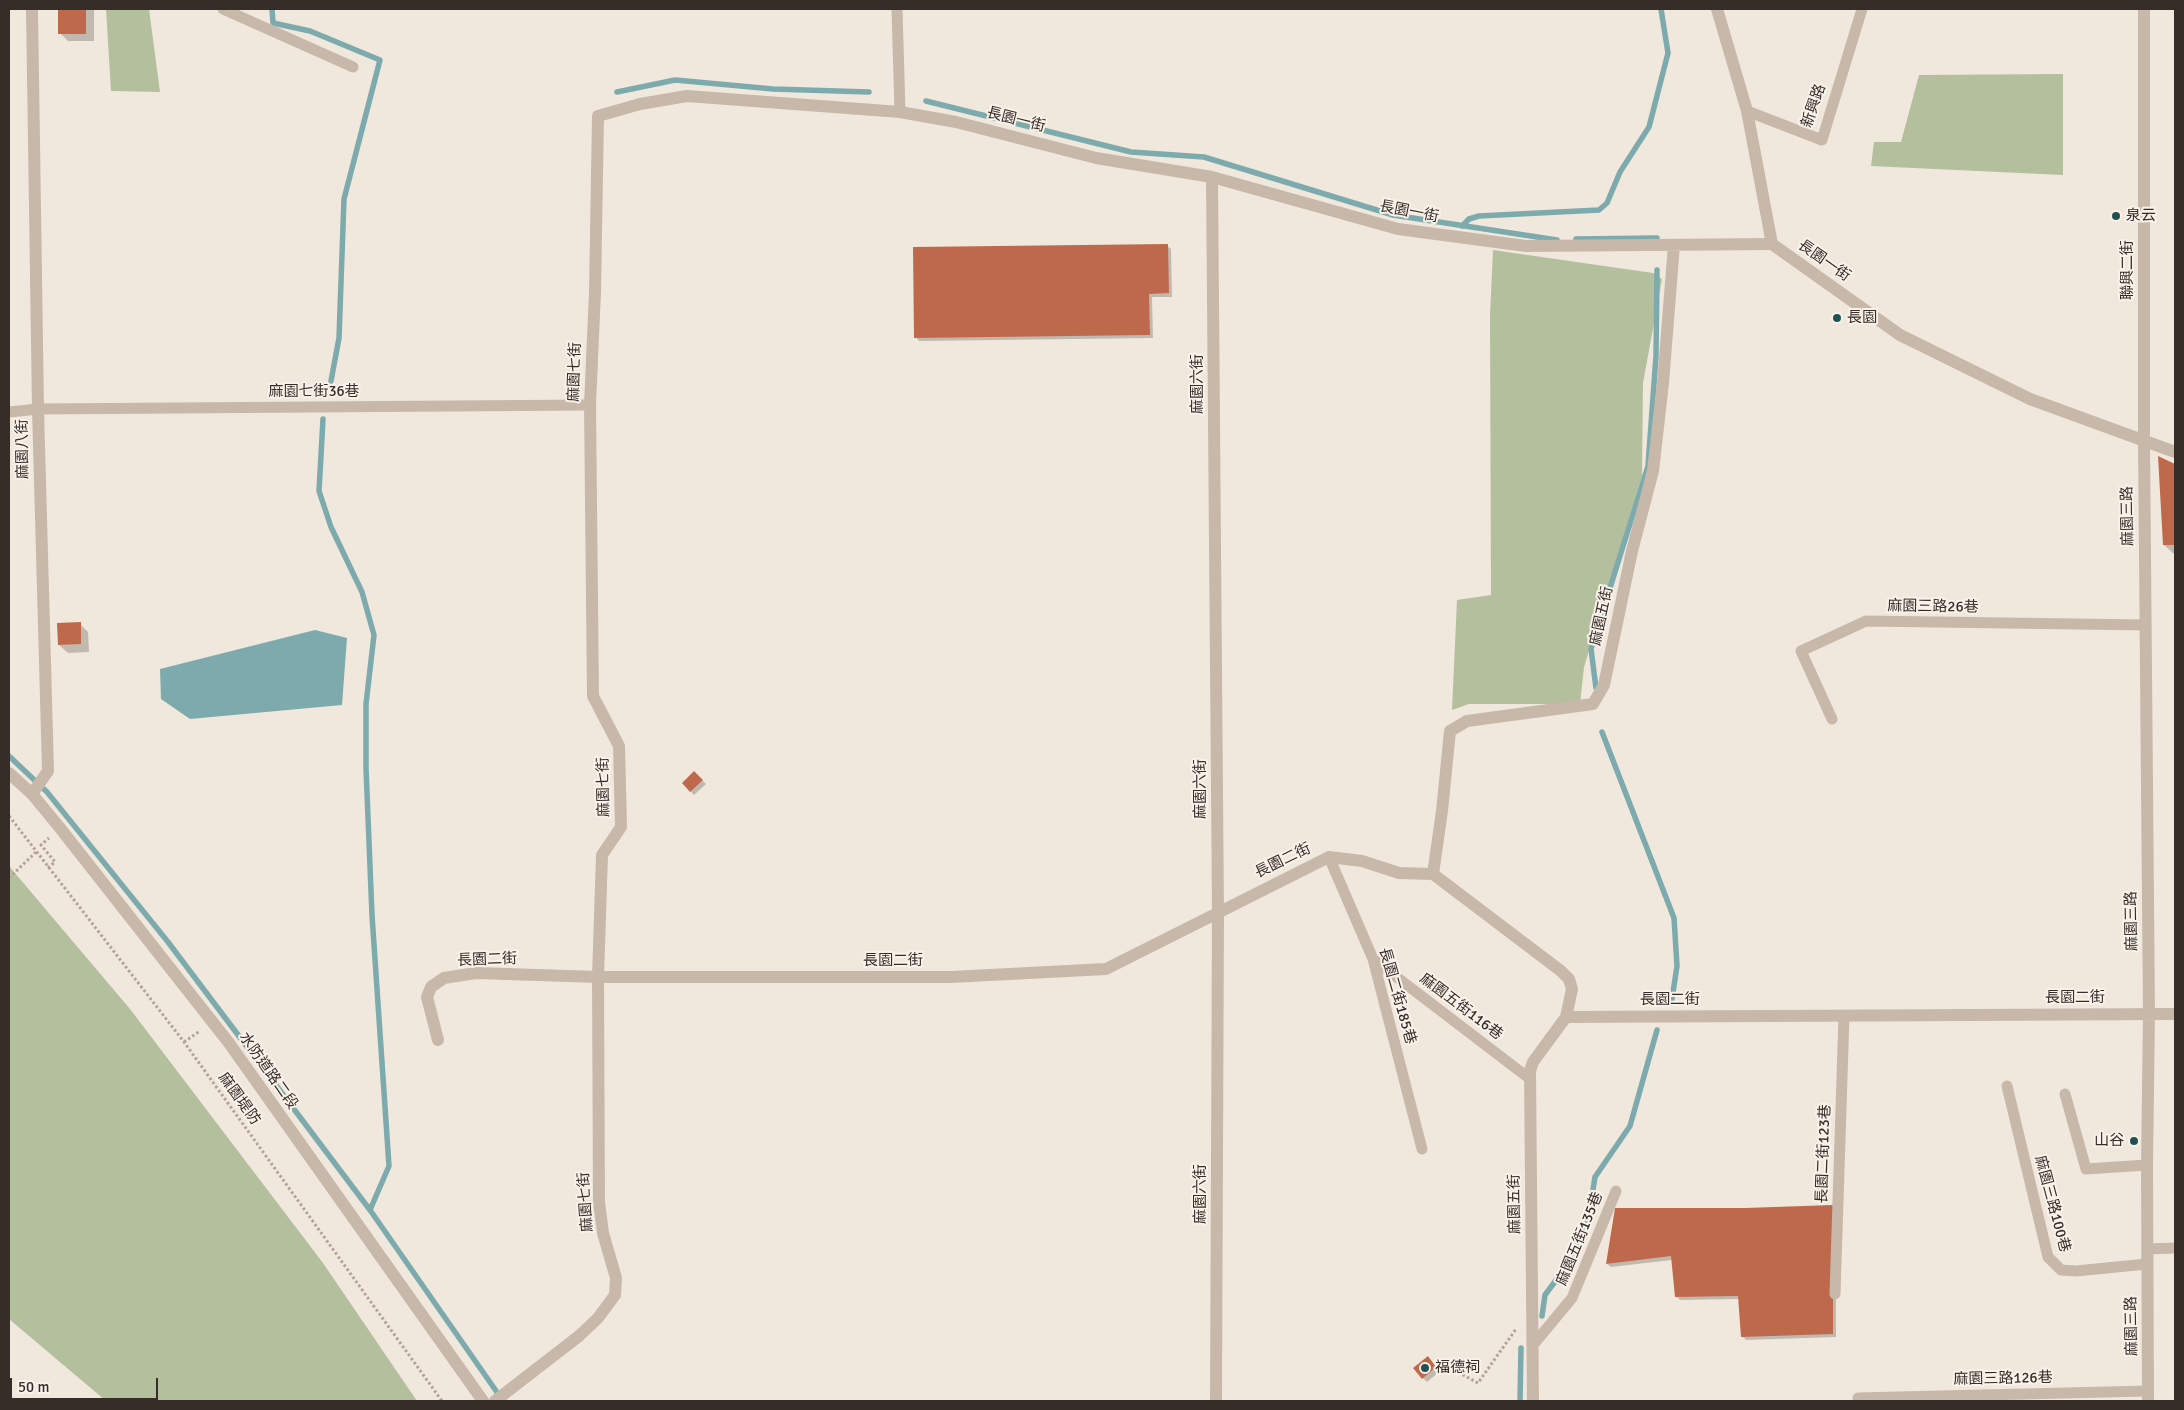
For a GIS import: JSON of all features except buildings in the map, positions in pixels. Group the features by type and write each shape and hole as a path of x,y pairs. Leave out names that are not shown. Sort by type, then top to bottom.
{"street":[{"name":"麻園八街","path":"32,9 38,409 48,771 32,794"},
{"path":"1717,9 1747,111 1772,244"},
{"name":"聯興二街","path":"2144,9 2144,441"},
{"name":"長園一街","path":"598,116 640,104 687,96 900,112 956,122 1096,158 1212,176 1398,229 1526,246 1772,244 1900,335 2030,399 2175,452"},
{"name":"麻園七街","path":"495,1401 579,1336 598,1318 615,1296 616,1278 603,1233 599,1202 598,977 602,855 621,827 619,746 593,696 590,405 595,292 598,116"},
{"name":"麻園六街","path":"1212,176 1218,912 1216,1401"},
{"name":"麻園五街","path":"1433,874 1450,731 1467,720 1593,704 1604,685 1632,551 1653,471 1663,384 1674,245"},
{"name":"麻園三路","path":"2144,441 2150,1014 2147,1165 2148,1396"},
{"name":"水防道路二段","path":"9,773 32,794 60,828 229,1043 483,1401"},
{"name":"長園二街","path":"438,1040 427,997 432,987 444,978 476,973 598,977 951,977 1106,969 1329,857 1362,862 1399,873 1433,874"},
{"path":"1433,874 1569,979 1572,988 1566,1017"},
{"name":"長園二街","path":"1566,1017 2175,1014"},
{"name":"麻園五街","path":"1533,1401 1530,1079 1532,1062 1566,1017"}],"lane":[{"path":"223,9 353,67"},
{"path":"897,9 900,112"},
{"name":"新興路","path":"1747,111 1822,140 1862,9"},
{"name":"麻園七街36巷","path":"9,412 38,409 590,405"},
{"name":"麻園三路26巷","path":"1832,719 1801,651 1866,621 2146,625"},
{"name":"長園二街185巷","path":"1329,857 1373,960 1422,1149"},
{"name":"麻園五街116巷","path":"1373,960 1530,1079"},
{"name":"長園二街123巷","path":"1834,1294 1844,1016"},
{"name":"麻園三路100巷","path":"2007,1086 2048,1258 2061,1270 2076,1271 2147,1264"},
{"path":"2065,1094 2086,1169 2147,1165"},
{"name":"麻園五街135巷","path":"1533,1345 1572,1298 1616,1190"},
{"path":"2147,1248 2175,1248"},
{"name":"麻園三路126巷","path":"1858,1398 2148,1396"}],"path":[{"name":"麻園堤防","path":"9,816 184,1042 442,1401"},
{"path":"48,868 55,862 41,845 60,828"},
{"path":"9,878 36,852"},
{"path":"1445,1365 1478,1383 1516,1327"}],"green space":[{"path":"106,9 149,9 160,92 111,91"},
{"path":"2063,74 2063,175 1871,166 1874,142 1901,142 1919,75"},
{"path":"1493,250 1653,273 1662,279 1643,383 1642,476 1584,667 1580,704 1469,704 1452,710 1457,600 1491,595 1490,316"},
{"path":"9,866 130,1009 323,1263 417,1401 106,1401 9,1319"}],"water":[{"path":"315,630 347,638 342,705 190,719 161,699 160,669"}],"waterway":[{"path":"272,9 273,23 310,31 380,60 344,199 339,338 331,381"},
{"path":"1462,226 1469,219 1479,216 1599,210 1607,203 1620,172 1649,127 1668,53 1661,9"},
{"path":"617,92 675,80 773,89 869,92"},
{"path":"926,101 1131,152 1204,157 1393,215 1557,240"},
{"path":"1576,239 1657,238"},
{"path":"1596,688 1591,649 1648,466 1656,356 1657,270"},
{"path":"323,419 319,491 331,527 362,592 374,635 366,704 366,768 372,915 389,1166 370,1210"},
{"path":"1602,732 1674,918 1677,966 1672,999"},
{"path":"9,756 47,792 168,942 370,1210 501,1398"},
{"path":"1542,1316 1545,1295 1565,1268 1588,1221 1595,1177 1630,1126 1657,1030"},
{"path":"1520,1401 1521,1348"}],"place":[{"name":"泉云","path":"2116,216"},
{"name":"長園","path":"1837,318"},
{"name":"山谷","path":"2134,1141"},
{"name":"福德祠","path":"1425,1368"}]}
